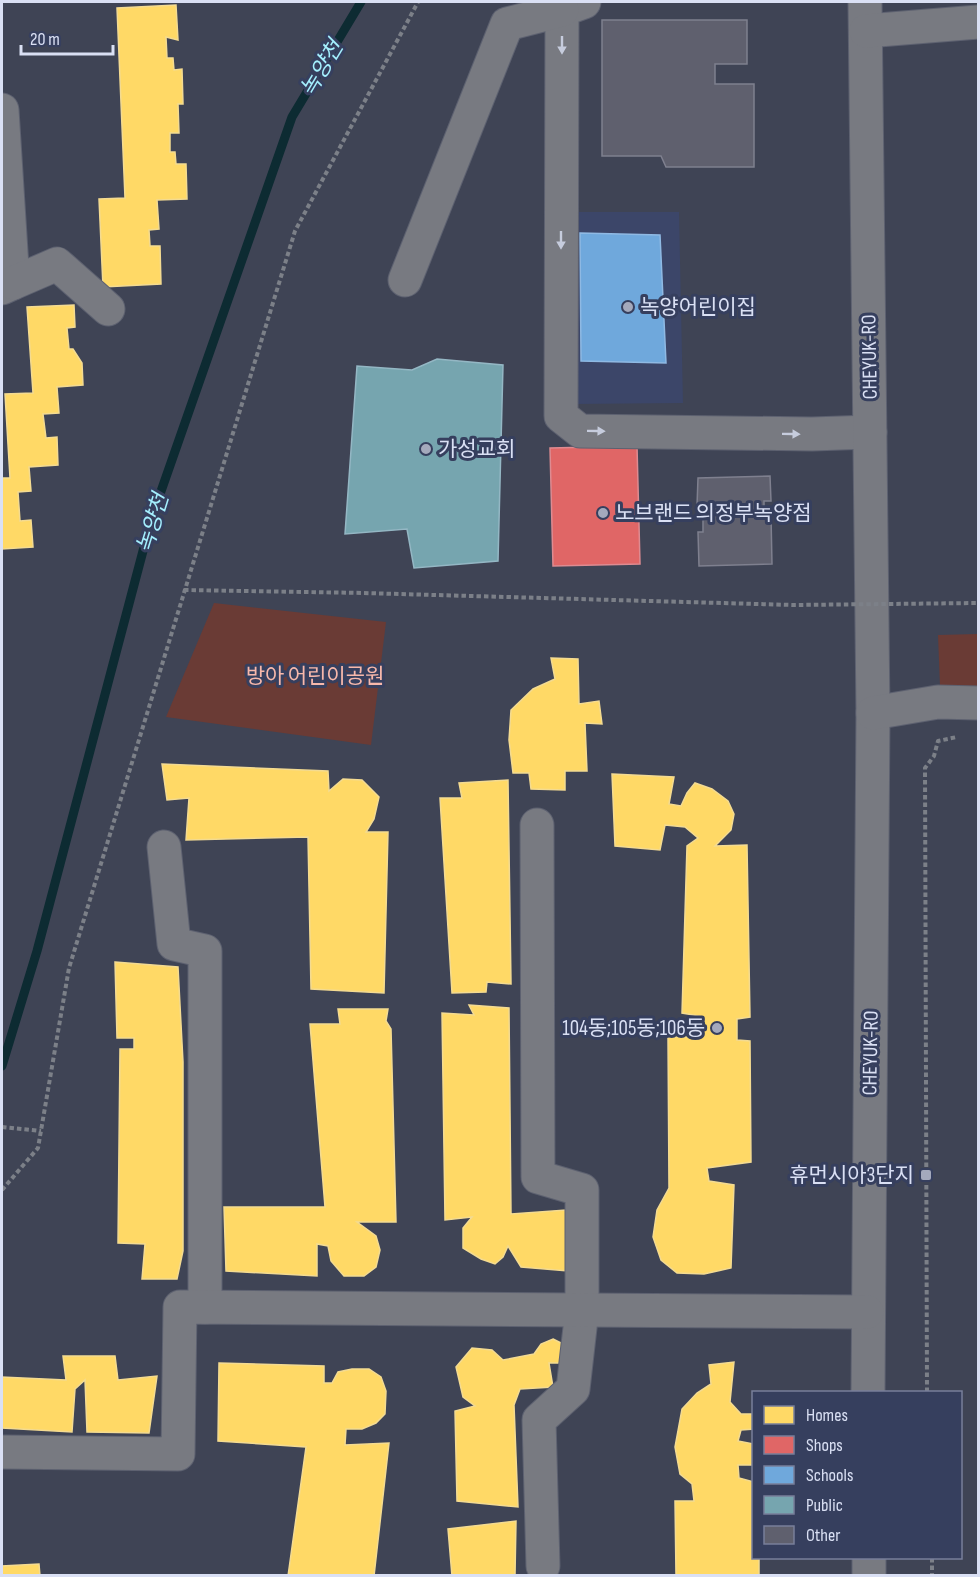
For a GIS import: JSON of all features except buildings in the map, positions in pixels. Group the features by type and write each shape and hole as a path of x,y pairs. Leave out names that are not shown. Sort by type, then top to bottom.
{"street":[{"path":"405,280 507,24 573,6 561,416 580,431 812,434 870,432"},
{"path":"866,16 978,22"},
{"name":"CHEYUK-RO","path":"866,16 873,713 868,1391"},
{"path":"2,110 7,286 57,264 108,309"},
{"path":"873,713 938,702 978,703"},
{"path":"537,825 538,1177 582,1190 582,1310 573,1389 539,1420 543,1566"},
{"path":"164,847 174,944 205,951 205,1307"},
{"path":"2,1452 178,1454 180,1306 867,1312"},
{"path":"869,1559 869,1575"}],"path":[{"path":"2,1190 38,1148 69,968 295,231 418,2"},
{"path":"184,590 793,605 978,603"},
{"path":"927,1391 925,768 934,756 938,741 958,736"},
{"path":"2,1127 41,1131"},
{"path":"932,1559 932,1575"}],"shaded area":[{"name":"녹양어린이집","path":"576,212 679,212 683,403 573,404"}],"green space":[{"name":"방아 어린이공원","path":"214,603 386,622 371,745 166,717"},
{"path":"978,634 978,686 940,686 938,635"}],"waterway":[{"name":"녹양천","path":"2,1066 37,951 152,517 292,117 361,2"}],"place":[{"name":"녹양어린이집","path":"628,307"},
{"name":"가성교회","path":"426,449"},
{"name":"노브랜드 의정부녹양점","path":"603,513"},
{"name":"104동;105동;106동","path":"717,1028"},
{"name":"휴먼시아3단지","path":"926,1175"}]}
